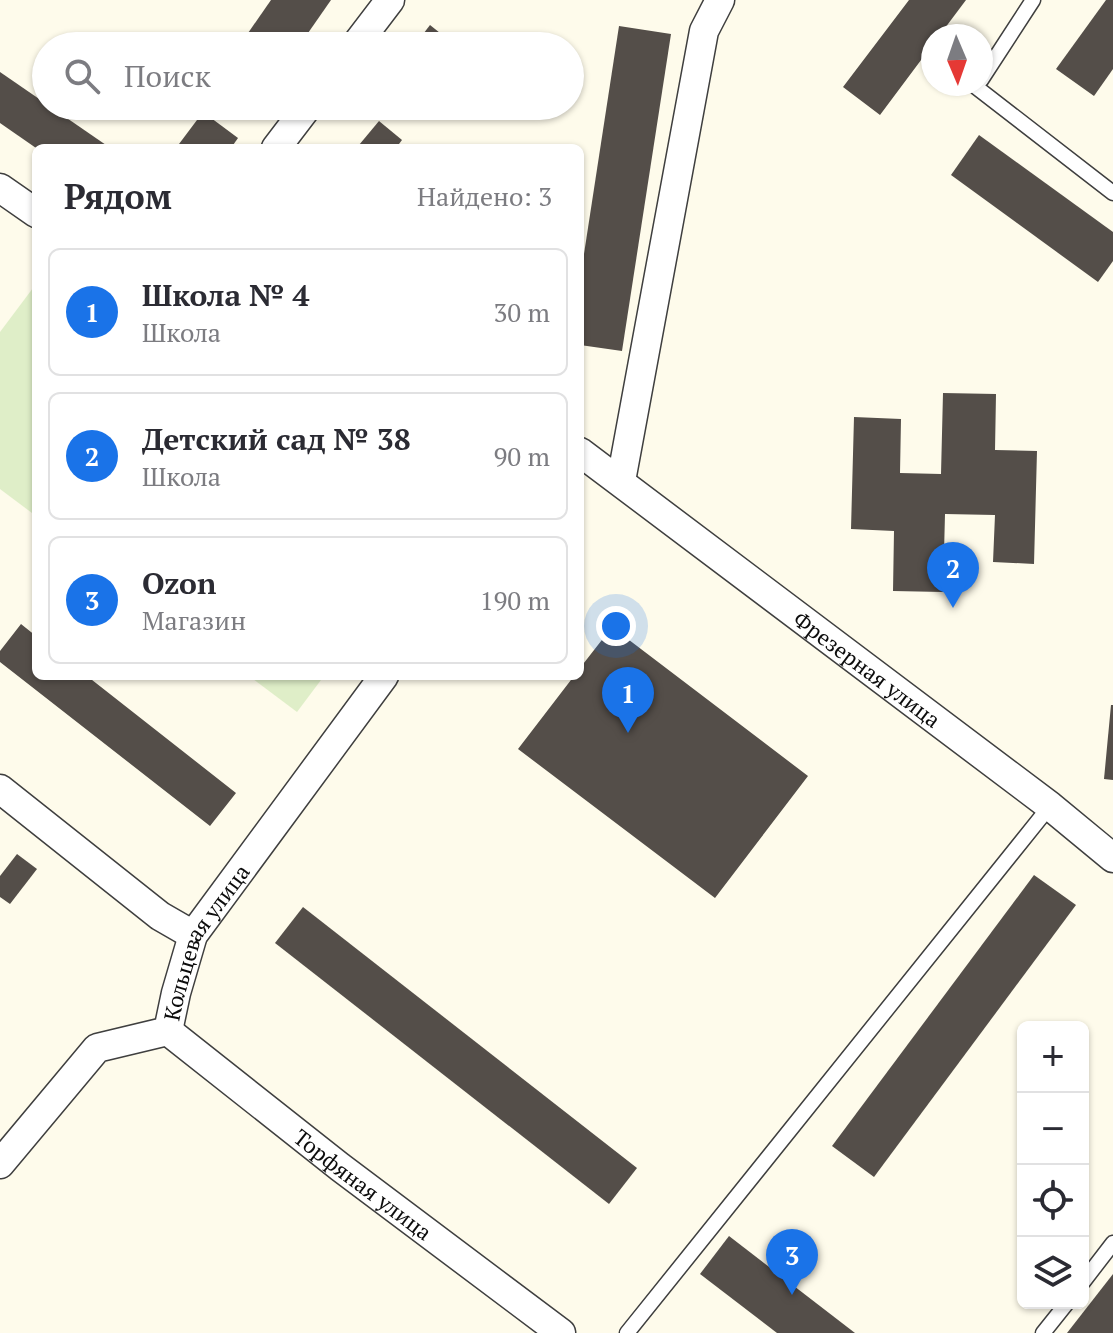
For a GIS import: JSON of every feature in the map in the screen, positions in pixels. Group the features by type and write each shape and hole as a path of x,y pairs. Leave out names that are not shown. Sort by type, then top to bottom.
{"street":[{"path":"366,32 390,0"},
{"path":"584,455 621,481 704,31 720,0"},
{"path":"279,144 297,120"},
{"path":"0,188 32,210"},
{"name":"Фрезерная улица","path":"621,481 1050,806 1113,858"},
{"name":"Кольцевая улица","path":"0,1164 97,1048 168,1031 193,935 381,680"},
{"path":"0,789 160,916 193,935"},
{"name":"Торфяная улица","path":"168,1031 340,1167 561,1333"}],"lane":[{"path":"993,62 1033,0"},
{"path":"988,96 1113,193"},
{"path":"627,1333 1050,806"},
{"path":"1089,1274 1113,1243"},
{"path":"1043,1333 1062,1309"}],"green space":[{"path":"32,289 32,513 0,489 0,332"},
{"path":"254,680 321,680 297,712"}],"building":[{"path":"271,0 331,0 309,32 249,32"},
{"path":"909,0 966,0 948,24 921,24 921,60 880,115 843,87"},
{"path":"1106,0 1113,0 1113,69 1094,96 1056,69"},
{"path":"430,25 439,32 425,32"},
{"path":"619,26 671,34 622,351 584,346 584,254"},
{"path":"0,72 32,94 32,120 70,120 105,144 32,145 0,123"},
{"path":"197,120 214,120 238,138 234,144 179,144"},
{"path":"379,121 402,140 399,144 360,144"},
{"path":"979,135 1113,232 1113,261 1098,282 951,175"},
{"path":"943,393 996,394 995,450 1037,451 1034,564 993,562 995,515 945,514 943,592 893,591 894,531 851,529 854,417 901,419 900,473 941,474"},
{"path":"21,624 32,633 32,680 92,680 236,793 210,826 0,662 0,651"},
{"path":"612,627 808,776 715,898 518,749 571,680 584,680 584,663"},
{"path":"1113,705 1113,780 1104,779"},
{"path":"17,854 37,869 10,904 0,897 0,876"},
{"path":"1034,875 1076,905 874,1177 832,1146"},
{"path":"303,907 637,1168 609,1204 275,943"},
{"path":"729,1236 855,1333 777,1333 700,1274"},
{"path":"1113,1274 1113,1333 1067,1333 1086,1309 1089,1309"}],"place":[{"name":"Детский сад № 38","path":"953,608"},
{"name":"Школа № 4","path":"628,733"},
{"name":"Ozon","path":"792,1295"}]}
